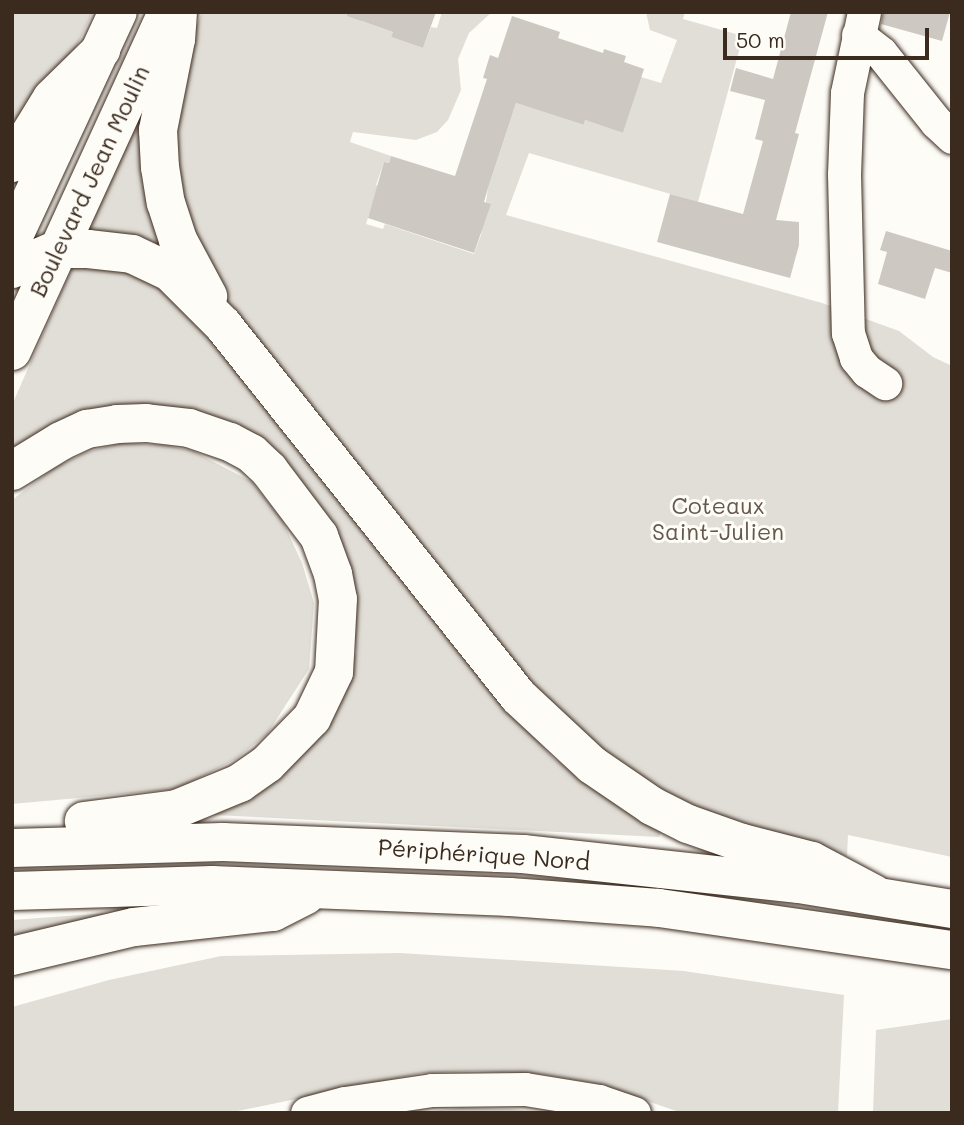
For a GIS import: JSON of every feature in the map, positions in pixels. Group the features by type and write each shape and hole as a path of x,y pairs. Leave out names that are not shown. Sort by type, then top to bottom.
{"main road":[{"path":"12,240 118,12"},
{"name":"Boulevard Jean Moulin","path":"12,351 167,12"},
{"path":"178,12 176,39 158,130 160,167 166,203 178,240 223,326"},
{"path":"12,163 52,98 101,50"},
{"path":"12,269 58,249 112,250 152,262 170,272 223,326 527,705 592,765 652,806 688,824 743,843 812,861 874,894"},
{"path":"12,471 61,441 87,429 117,424 146,423 189,428 230,442 251,453 270,470 299,506 318,536 333,574 338,599 336,662 327,691 312,718 267,764 240,783 177,809 126,818 79,822 25,848"},
{"name":"Périphérique Nord","path":"25,848 223,842 523,854 692,870 874,894 952,909"},
{"name":"Périphérique Nord","path":"12,891 212,885 510,897 659,908 952,950"},
{"path":"12,956 134,927 274,912 318,888"}],"street":[{"path":"861,24 936,122 952,137"},
{"path":"861,24 847,93 848,332 856,358 867,371 885,383"},
{"path":"307,1113 345,1103 432,1090 524,1089 599,1101 634,1113"}],"green space":[{"path":"12,12 93,12 62,77 12,147"},
{"name":"Coteaux Saint-Julien","path":"202,12 364,12 361,21 393,32 391,37 423,48 431,27 437,28 442,12 492,12 469,33 458,59 461,90 448,120 437,132 416,140 353,132 350,142 391,156 389,163 384,162 376,185 383,188 372,205 366,224 383,229 385,224 474,254 481,235 488,188 516,103 584,125 585,120 623,133 641,77 661,83 677,40 650,30 646,12 685,12 683,19 743,36 698,202 529,153 506,215 822,303 899,331 933,357 952,366 952,857 848,835 847,856 738,827 695,809 650,784 607,752 534,689 228,304 210,274 176,174 179,73"},
{"path":"145,100 185,273 85,236"},
{"path":"110,260 178,299 507,707 553,758 661,831 659,837 214,815 339,697 356,653 354,618 342,545 204,418 12,459 12,405 75,261"},
{"path":"121,443 164,445 193,451 252,482 282,520 302,563 314,603 309,669 267,734 236,759 177,789 12,804 12,500 54,468 87,452"},
{"path":"121,912 12,942 12,920"},
{"path":"400,953 684,971 844,995 838,1113 682,1113 598,1084 541,1074 474,1071 422,1073 228,1113 12,1113 12,1007 109,980 221,956"},
{"path":"952,1019 952,1113 873,1113 876,1030"},
{"path":"462,1108 511,1109 557,1113 409,1113"}],"building":[{"path":"347,12 436,12 423,48 391,37 393,32 347,16"},
{"path":"791,12 828,12 795,133 799,134 776,220 799,222 799,245 790,278 657,242 670,194 743,214 763,141 755,139 765,100 730,91 736,68 773,79"},
{"path":"883,12 950,12 942,41 881,24"},
{"path":"512,16 560,32 558,38 603,53 604,49 626,56 624,62 644,69 623,133 585,120 584,125 516,103 484,202 491,204 474,253 368,218 384,162 389,163 391,156 455,176 487,79 483,78 490,55 498,58"},
{"path":"886,231 952,251 952,273 935,268 925,299 878,284 887,252 880,250"}]}
